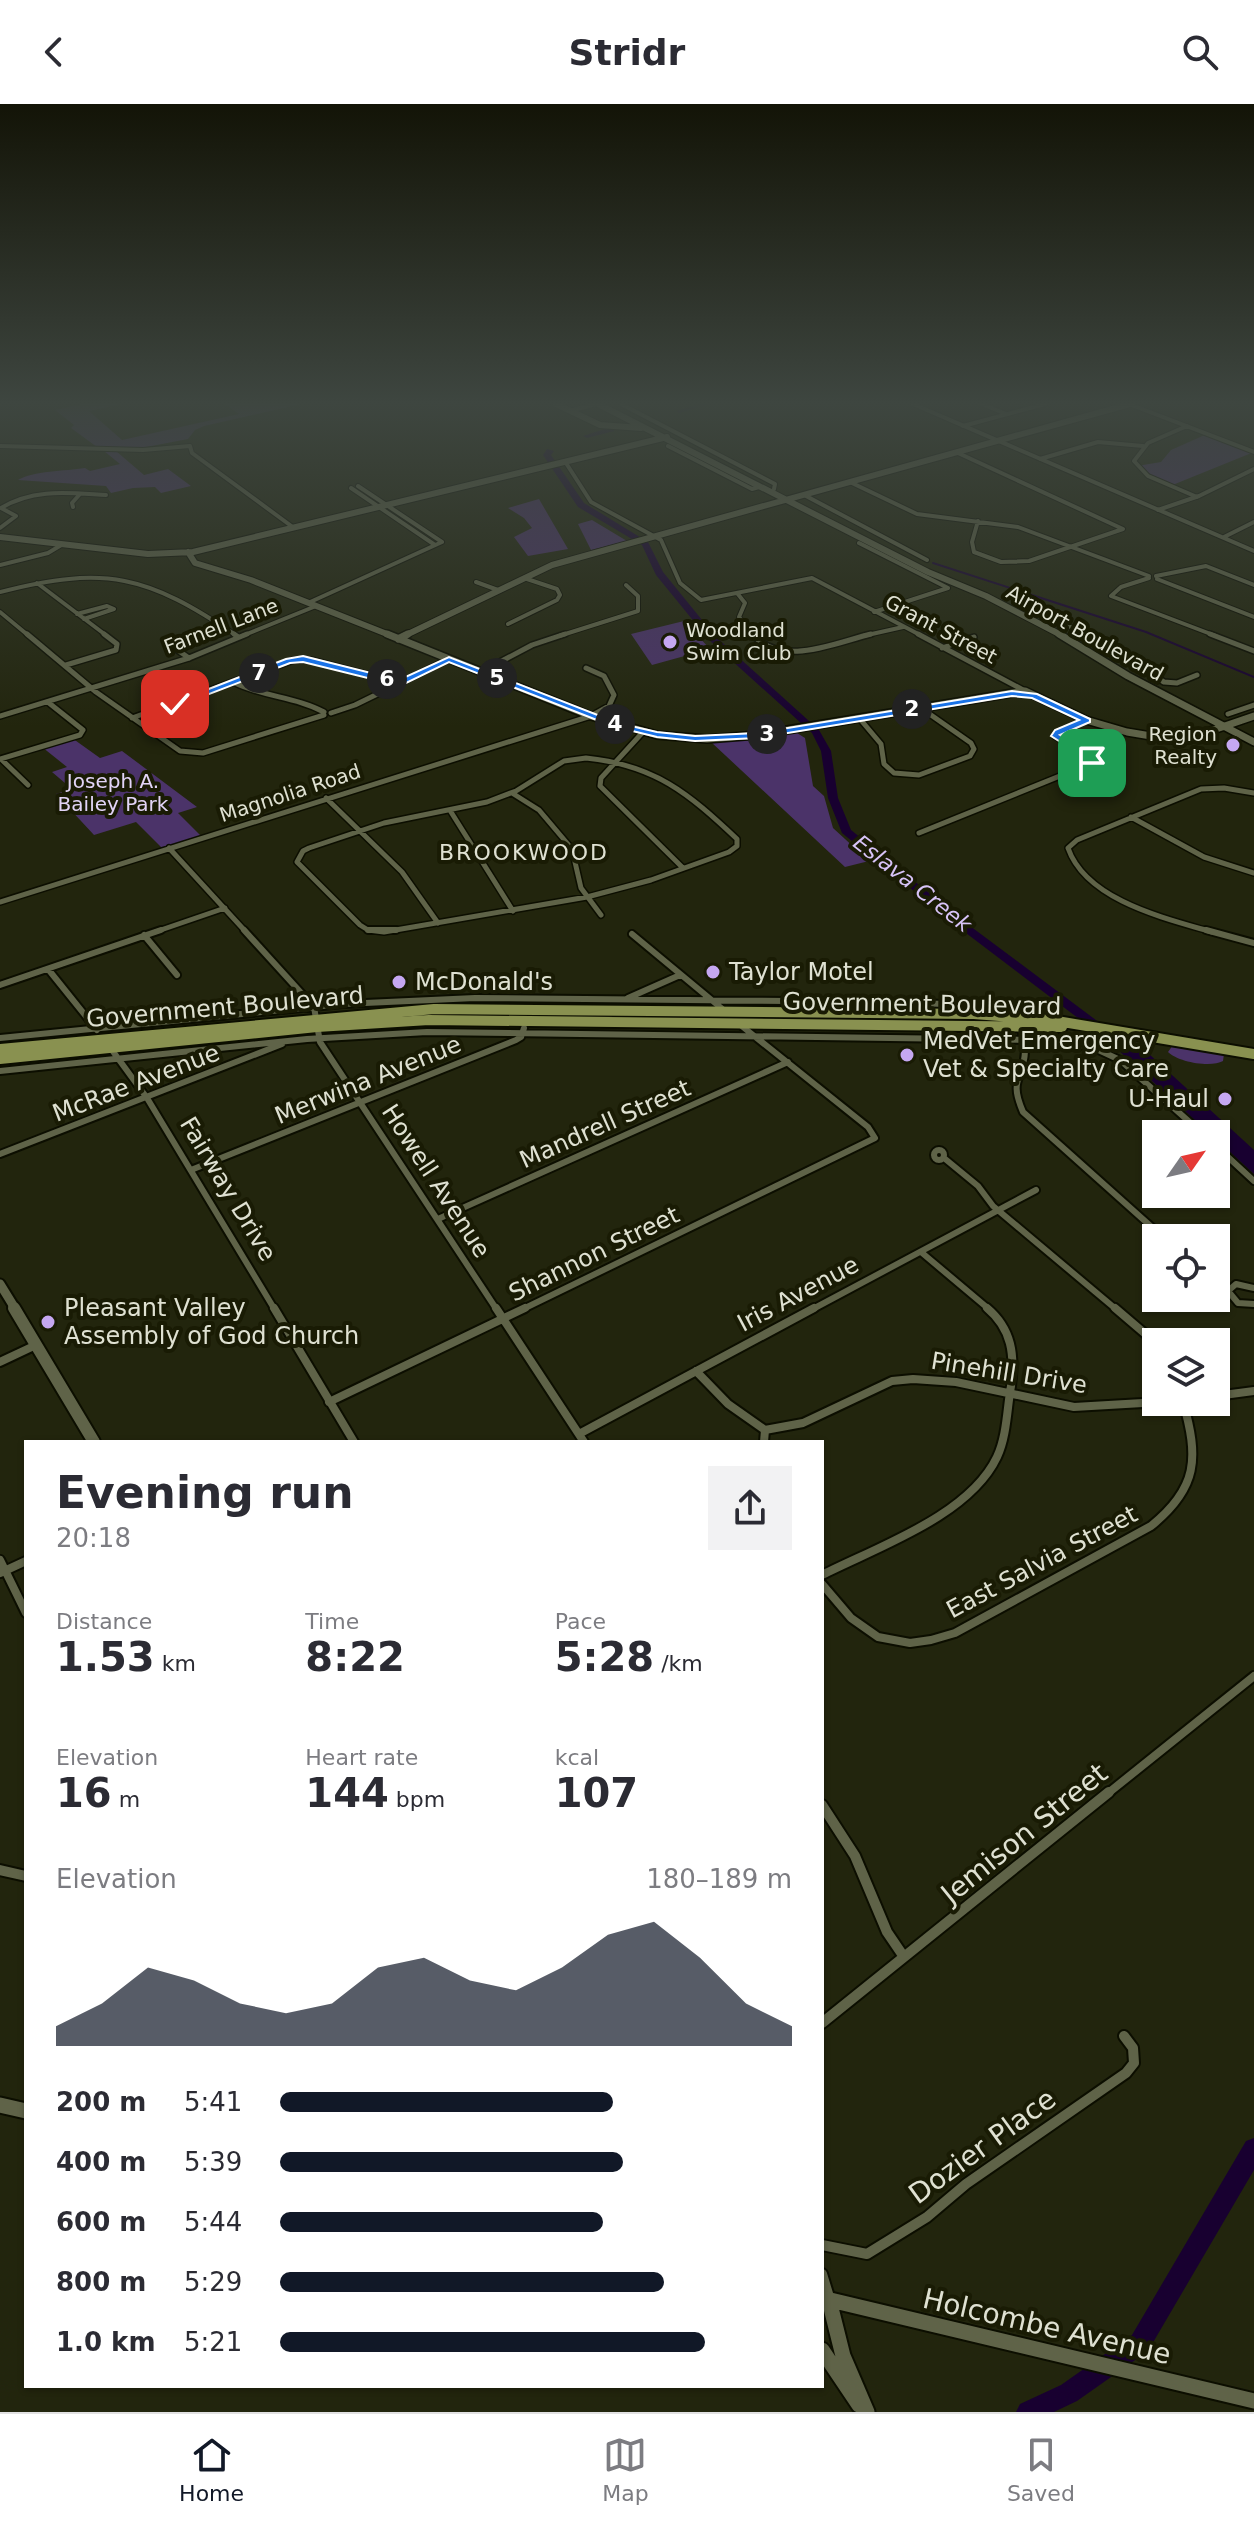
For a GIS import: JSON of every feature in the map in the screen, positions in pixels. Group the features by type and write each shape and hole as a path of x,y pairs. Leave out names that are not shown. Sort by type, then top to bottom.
{"main road":[{"name":"Government Boulevard","path":"0,1049 524,1015 726,1012 1078,1026 1254,1054"},
{"name":"Government Boulevard","path":"524,1015 737,1022 1018,1022"},
{"name":"Government Boulevard","path":"0,1059 107,1043"}],"street":[{"path":"0,528 16,516 8,512"},
{"path":"272,512 294,528"},
{"path":"168,554 203,550 360,512"},
{"path":"390,512 435,545"},
{"path":"393,512 420,528"},
{"path":"609,512 656,537"},
{"path":"398,639 552,565 749,512"},
{"name":"Airport Boulevard","path":"816,512 1075,635 1112,660 1254,739"},
{"path":"833,512 911,557 927,560"},
{"path":"912,512 1018,527 1254,617"},
{"path":"978,521 972,548 993,560 1022,562 1118,533 1123,528 1087,512"},
{"path":"1162,512 1254,551"},
{"path":"1223,537 1254,522"},
{"path":"412,530 420,528"},
{"name":"Farnell Lane","path":"0,716 189,658 442,542 420,528"},
{"path":"0,537 182,556 312,604 591,716 643,732 707,739 801,728 1025,691"},
{"name":"Grant Street","path":"656,537 661,540 670,567 680,583 701,600 808,578 1086,720 1186,741 1226,722 1254,714"},
{"path":"859,543 948,588 874,612"},
{"path":"0,565 48,553 63,544"},
{"path":"192,561 203,550"},
{"path":"188,552 192,561"},
{"name":"Airport Boulevard","path":"911,557 1070,640 1102,662 1226,722"},
{"path":"1156,578 1206,566 1254,585"},
{"path":"0,592 76,576 105,579 170,593 238,637"},
{"path":"1149,577 1117,590 1111,596 1254,651"},
{"path":"508,624 557,600 560,595 557,589 524,578"},
{"path":"476,582 498,590"},
{"path":"37,583 117,644 116,650 66,665"},
{"path":"481,672 532,645 638,611 640,601 633,588 626,585"},
{"path":"737,593 745,603 739,617 762,647 772,652 790,653 903,627"},
{"path":"1016,599 1083,633 1121,658 1171,684 1197,675"},
{"path":"77,614 107,606 114,609 84,619"},
{"path":"0,612 132,718 173,747 186,752 203,753 326,713 449,659"},
{"path":"942,648 974,637"},
{"path":"173,647 189,658"},
{"path":"1102,662 1121,658"},
{"path":"132,718 289,661 312,660 400,683"},
{"path":"586,668 604,676 614,695 609,706 591,716"},
{"path":"235,683 253,692 310,704 326,713"},
{"path":"1012,693 1034,696"},
{"path":"0,759 80,735 83,730 49,703"},
{"path":"1226,722 1254,705"},
{"path":"860,719 881,744 884,764 889,771 910,775 965,760 974,749 921,708"},
{"name":"Magnolia Road","path":"0,902 591,716"},
{"path":"919,833 1092,763 1091,758 1055,736 1086,720"},
{"path":"643,732 601,778 600,786 683,868"},
{"path":"0,759 22,776 28,785"},
{"path":"570,759 616,762 655,773 674,783 737,839 737,846 651,880 587,897 384,932 361,926 297,860 309,848 360,831 451,812 512,793 570,759"},
{"path":"1254,793 1207,787 1071,844 1068,854 1072,865 1100,887 1178,921 1254,943"},
{"path":"512,793 539,810 572,849 578,883 601,915"},
{"path":"326,798 402,872 438,923"},
{"path":"451,812 513,911"},
{"path":"1131,817 1204,857 1254,873"},
{"path":"0,1071 283,1043 318,1028 314,1007 169,848"},
{"path":"0,985 225,908"},
{"path":"632,934 788,1062"},
{"path":"144,935 177,975"},
{"name":"Fairway Drive","path":"48,969 147,1098 353,1440"},
{"path":"627,999 680,975"},
{"path":"524,1015 627,999 1015,1007 1025,1056 1014,1077 1017,1099 1023,1112 1148,1224"},
{"name":"Government Boulevard","path":"0,1038 414,1000 524,1015"},
{"path":"524,1015 753,1034 1023,1039 1083,1046 1110,1054 1130,1068 1188,1120"},
{"name":"Merwina Avenue","path":"191,1170 516,1040 524,1015"},
{"name":"Howell Avenue","path":"318,1028 361,1102 583,1440"},
{"name":"McRae Avenue","path":"0,1154 283,1043"},
{"name":"Shannon Street","path":"329,1402 875,1138 868,1127 788,1062"},
{"name":"Mandrell Street","path":"438,1219 788,1062"},
{"path":"944,1158 978,1186 998,1210 1142,1331"},
{"path":"1230,1159 1254,1181"},
{"name":"Iris Avenue","path":"579,1434 1036,1190"},
{"path":"824,1574 960,1503 983,1480 998,1455 1014,1367 1007,1330 1000,1319 921,1252"},
{"path":"0,1284 93,1440"},
{"path":"1230,1287 1236,1284 1254,1288"},
{"path":"1230,1295 1239,1303 1254,1304"},
{"path":"0,1362 36,1345"},
{"path":"696,1371 719,1398 743,1418 765,1430 764,1440"},
{"name":"Pinehill Drive","path":"765,1430 803,1423 892,1381 907,1378 947,1381 1079,1409 1142,1404"},
{"path":"1230,1394 1254,1391"},
{"name":"East Salvia Street","path":"824,1586 847,1614 884,1640 920,1644 955,1633 1151,1526 1170,1512 1185,1494 1192,1473 1195,1452 1186,1416"},
{"path":"0,1560 3,1572 24,1609"},
{"path":"3,1572 24,1562"},
{"name":"Jemison Street","path":"824,2021 1254,1676"},
{"path":"824,1808 855,1856 887,1932 904,1957"},
{"path":"0,1870 24,1876"},
{"name":"Dozier Place","path":"824,2245 867,2254 927,2217 966,2184 1126,2073 1134,2063 1133,2048 1124,2036"},
{"path":"0,2105 24,2111"},
{"path":"826,2299 843,2356 865,2412"},
{"name":"Holcombe Avenue","path":"826,2299 1254,2401"},
{"path":"824,2353 865,2412"}],"green space":[{"path":"514,512 546,512 568,549 528,556 514,537 532,528"},
{"path":"592,520 627,541 591,550 578,524"},
{"name":"Woodland Swim Club","path":"684,621 710,649 652,665 631,634"},
{"path":"797,733 805,738 813,786 824,796 833,828 869,861 845,867 711,742"},
{"name":"Joseph A. Bailey Park","path":"72,738 100,758 122,751 197,807 178,813 202,837 163,849 136,822 94,835 56,794 72,789 52,772 67,767 42,747"},
{"path":"1173,1045 1219,1052 1224,1054 1223,1061 1203,1064 1187,1061 1168,1052"}],"shaded area":[{"path":"1105,1038 1137,1043 1221,1120 1195,1120"},
{"path":"1230,1128 1254,1150 1254,1174 1230,1152"}],"waterway":[{"name":"Eslava Creek","path":"592,512 645,544 659,573 712,638 816,732 826,751 833,798 846,831 966,928 1128,1050"},
{"path":"933,563 1146,632 1254,677"},
{"path":"944,1031 1011,1034"},
{"path":"1039,1037 1113,1044"},
{"name":"Eslava Creek","path":"1028,2412 1069,2393 1140,2343 1254,2149"}],"place":[{"name":"Woodland Swim Club","path":"670,642"},
{"name":"Region Realty","path":"1233,745"},
{"name":"Taylor Motel","path":"713,972"},
{"name":"McDonald's","path":"399,982"},
{"name":"MedVet Emergency Vet & Specialty Care","path":"907,1055"},
{"name":"U-Haul","path":"1225,1099"},
{"name":"Pleasant Valley Assembly of God Church","path":"48,1322"}],"district":[{"name":"BROOKWOOD","path":"524,852"}],"route":[{"path":"175,704 289,661 303,659 400,683 449,659 615,725 657,735 695,739 757,735 1012,693 1034,696 1086,720 1055,736 1091,758 1092,763"}]}
